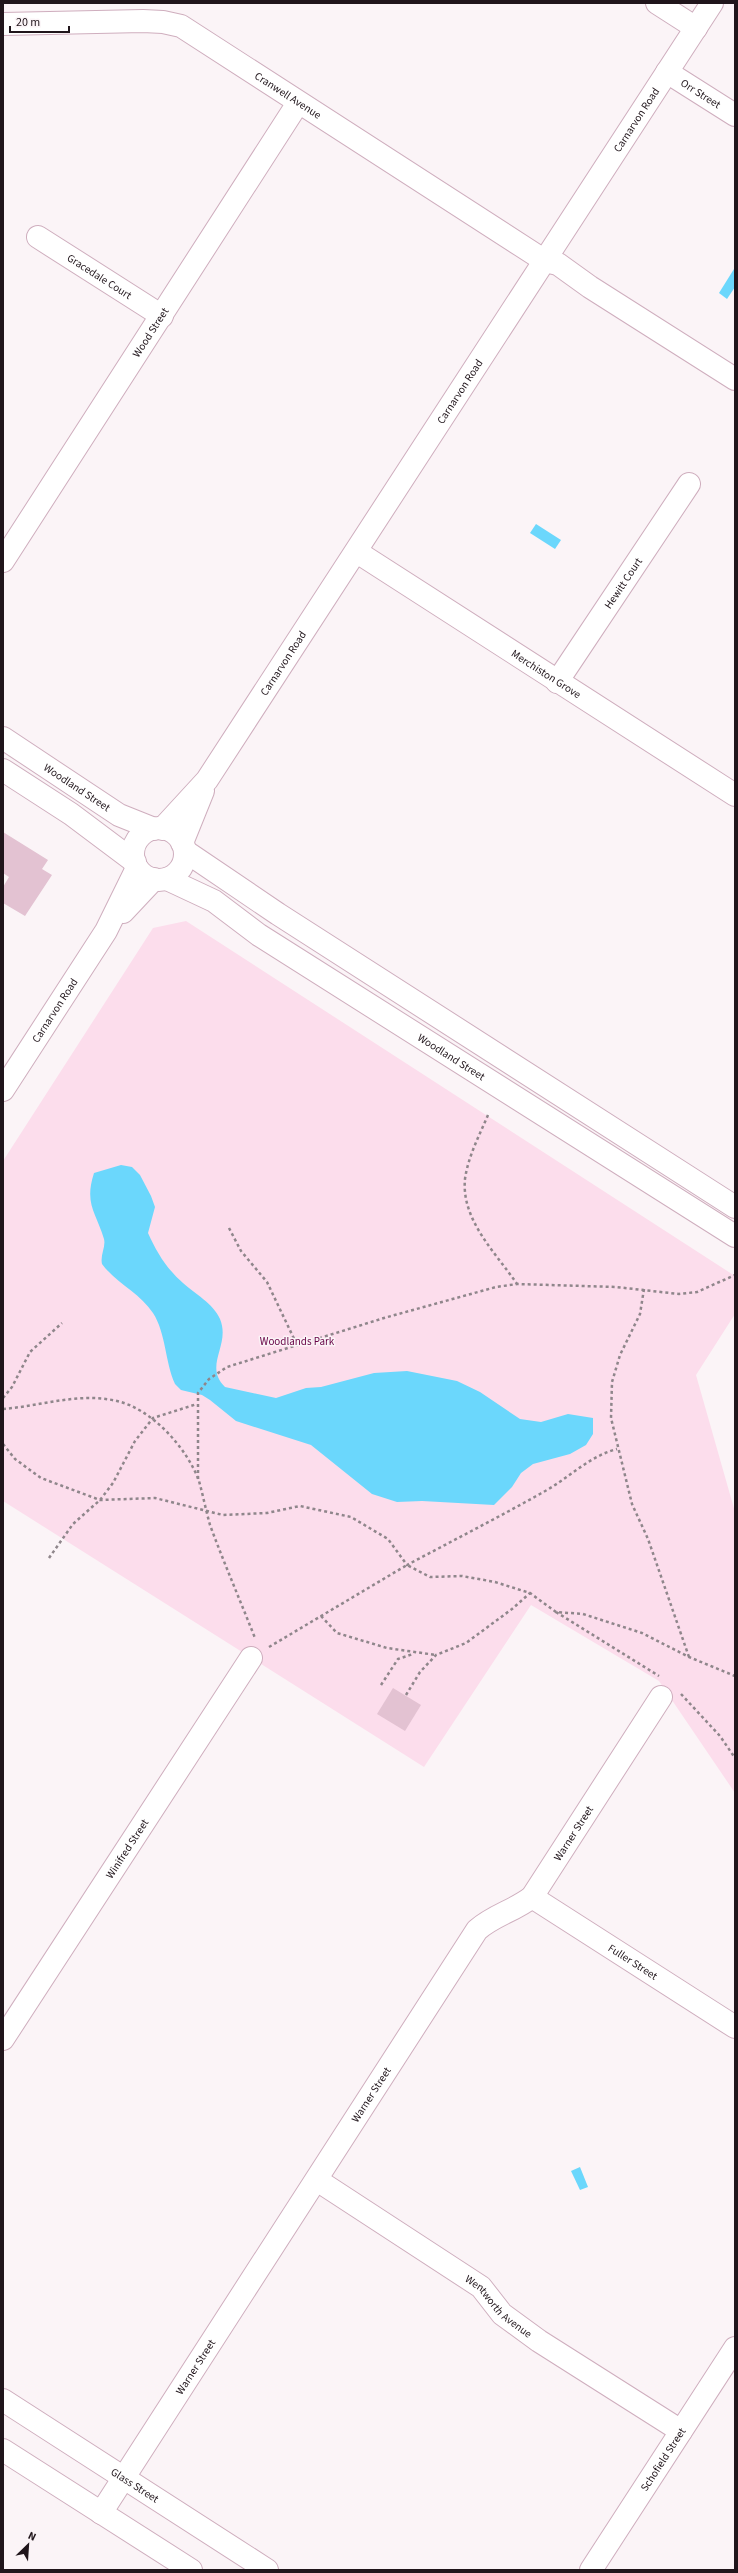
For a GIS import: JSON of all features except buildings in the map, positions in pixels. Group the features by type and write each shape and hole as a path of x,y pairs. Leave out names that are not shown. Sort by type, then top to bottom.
{"street":[{"path":"657,3 696,28"},
{"name":"Carnarvon Road","path":"158,829 207,780 357,552 712,3"},
{"name":"Cranwell Avenue","path":"3,24 164,22 182,26 298,103 545,261 558,264 590,287 735,379"},
{"name":"Orr Street","path":"667,72 735,115"},
{"name":"Wood Street","path":"3,561 298,103"},
{"name":"Gracedale Court","path":"38,237 162,316"},
{"name":"Hewitt Court","path":"557,682 689,484"},
{"name":"Merchiston Grove","path":"357,552 557,682 735,795"},
{"name":"Woodland Street","path":"3,738 119,815 158,829"},
{"name":"Woodland Street","path":"3,770 71,814 148,872 214,901 259,935 735,1236"},
{"name":"Carnarvon Road","path":"184,847 207,780"},
{"path":"184,847 181,868 148,872 134,853 140,838 158,829 170,831 184,847 412,1001 735,1207"},
{"name":"Carnarvon Road","path":"3,1090 106,931 148,872"},
{"path":"398,1023 412,1001"},
{"name":"Winifred Street","path":"3,2039 251,1658"},
{"name":"Warner Street","path":"102,2513 478,1930 490,1919 516,1909 532,1897 661,1697"},
{"name":"Fuller Street","path":"532,1897 735,2027"},
{"name":"Wentworth Avenue","path":"317,2180 481,2287 502,2314 514,2323 681,2431"},
{"name":"Schofield Street","path":"591,2570 735,2348"},
{"name":"Glass Street","path":"3,2400 268,2570"},
{"path":"3,2450 191,2570"}],"path":[{"path":"488,1115 473,1150 466,1179 467,1203 477,1229 518,1284"},
{"path":"228,1228 240,1251 267,1282 297,1345"},
{"path":"198,1479 200,1452 197,1404 198,1393 209,1379 227,1367 399,1314 496,1287 518,1284 644,1289 679,1294 697,1292 735,1275"},
{"path":"644,1289 640,1314 620,1355 612,1382 611,1418 632,1504 648,1539 689,1657"},
{"path":"3,1398 12,1387 30,1352 62,1323"},
{"path":"3,1409 81,1398 98,1398 118,1401 153,1418 176,1441 198,1479 210,1524 256,1639 251,1658"},
{"path":"49,1558 73,1524 100,1500 113,1483 135,1441 153,1418 197,1404"},
{"path":"3,1444 15,1459 41,1478 100,1500 155,1498 223,1516 300,1506 351,1517 388,1539 407,1565 430,1577 462,1576 530,1592 556,1612 584,1614 642,1633 689,1657 735,1676"},
{"path":"251,1658 407,1565 548,1489 583,1464 605,1452 618,1449"},
{"path":"406,1695 420,1672 436,1655 466,1643 512,1610 530,1592"},
{"path":"321,1616 337,1633 387,1648 436,1655"},
{"path":"381,1685 398,1659 415,1653"}],"green space":[{"name":"Woodlands Park","path":"186,921 735,1276 735,1314 696,1375 735,1512 735,1793 659,1681 531,1605 424,1767 3,1501 3,1161 153,928"}],"water":[{"path":"734,269 735,287 727,299 719,293"},
{"path":"536,524 561,540 555,549 530,533"},
{"path":"121,1165 132,1167 140,1175 151,1196 155,1207 148,1233 163,1260 177,1278 213,1308 220,1319 222,1338 216,1371 219,1379 225,1387 276,1398 306,1388 321,1387 374,1373 407,1371 457,1381 480,1392 520,1419 541,1422 568,1414 593,1418 593,1434 586,1445 570,1454 533,1464 521,1473 512,1487 494,1505 422,1501 397,1502 372,1494 311,1445 236,1421 202,1395 181,1390 175,1384 169,1366 161,1329 153,1313 142,1300 114,1277 102,1264 104,1239 92,1208 90,1193 91,1184 94,1173"},
{"path":"580,2167 588,2187 580,2190 571,2171"}]}
